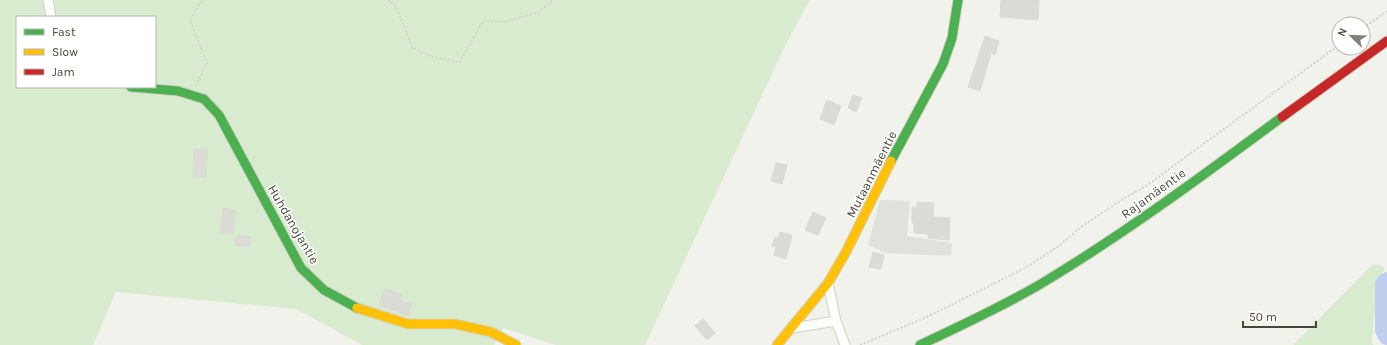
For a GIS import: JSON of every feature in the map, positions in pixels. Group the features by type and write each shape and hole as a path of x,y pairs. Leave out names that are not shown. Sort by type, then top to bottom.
{"street":[{"path":"48,0 51,16"},
{"name":"Mutaanmäentie","path":"777,345 828,283 846,252 886,169 943,64 952,38 958,0"},
{"name":"Rajamäentie","path":"920,345 979,317 1089,254 1387,41"},
{"name":"Huhdanojantie","path":"143,88 178,91 204,99 219,115 301,268 324,290 351,306 408,324 455,324 491,332 516,345"},
{"path":"828,283 836,321 845,345"},
{"path":"792,328 836,321"}],"path":[{"path":"192,95 207,63 190,20 202,0"},
{"path":"388,0 396,6 412,47 432,56 460,62 483,21 505,22 539,12 553,0"},
{"path":"1371,22 1387,11"},
{"path":"860,345 927,317 1025,268 1059,246 1081,227 1146,186 1331,51"}],"green space":[{"path":"0,0 810,0 786,44 645,345 556,345 503,328 494,345 362,345 296,309 116,292 93,345 0,345"},
{"path":"1373,264 1385,267 1377,285 1372,343 1374,345 1293,345"}],"shaded area":[{"path":"880,200 910,201 907,236 952,243 951,256 886,253 868,245"}],"building":[{"path":"1001,0 1039,0 1038,20 1000,17"},
{"path":"985,36 999,41 995,55 991,53 980,91 968,87"},
{"path":"853,95 862,98 856,112 848,108"},
{"path":"827,100 841,106 834,125 820,119"},
{"path":"194,149 207,149 206,177 193,177"},
{"path":"776,163 787,165 782,184 771,181"},
{"path":"917,202 934,203 933,217 950,218 949,240 928,238 928,234 914,233 914,223 912,223 912,207 917,207"},
{"path":"223,208 236,210 233,234 220,232"},
{"path":"813,212 826,218 818,235 805,230"},
{"path":"780,232 792,235 786,259 774,255 776,247 772,246 775,237 778,238"},
{"path":"237,235 251,237 250,247 235,245"},
{"path":"873,252 884,255 881,269 869,267"},
{"path":"385,288 402,295 400,300 412,304 408,316 379,304"},
{"path":"703,319 715,333 707,340 695,326"}],"waterway":[{"path":"1387,281 1384,284 1384,330 1387,336"}],"traffic: fast":[{"path":"891,161 943,64 952,38 958,0"},
{"path":"143,88 178,91 204,99 219,115 301,268 324,290 357,308"},
{"path":"920,345 1014,299 1075,263 1165,202 1282,117"}],"traffic: slow":[{"path":"777,345 828,283 846,252 891,161"},
{"path":"357,308 408,324 455,324 491,332 516,345"}],"traffic: jam":[{"path":"1282,117 1387,41"}]}
